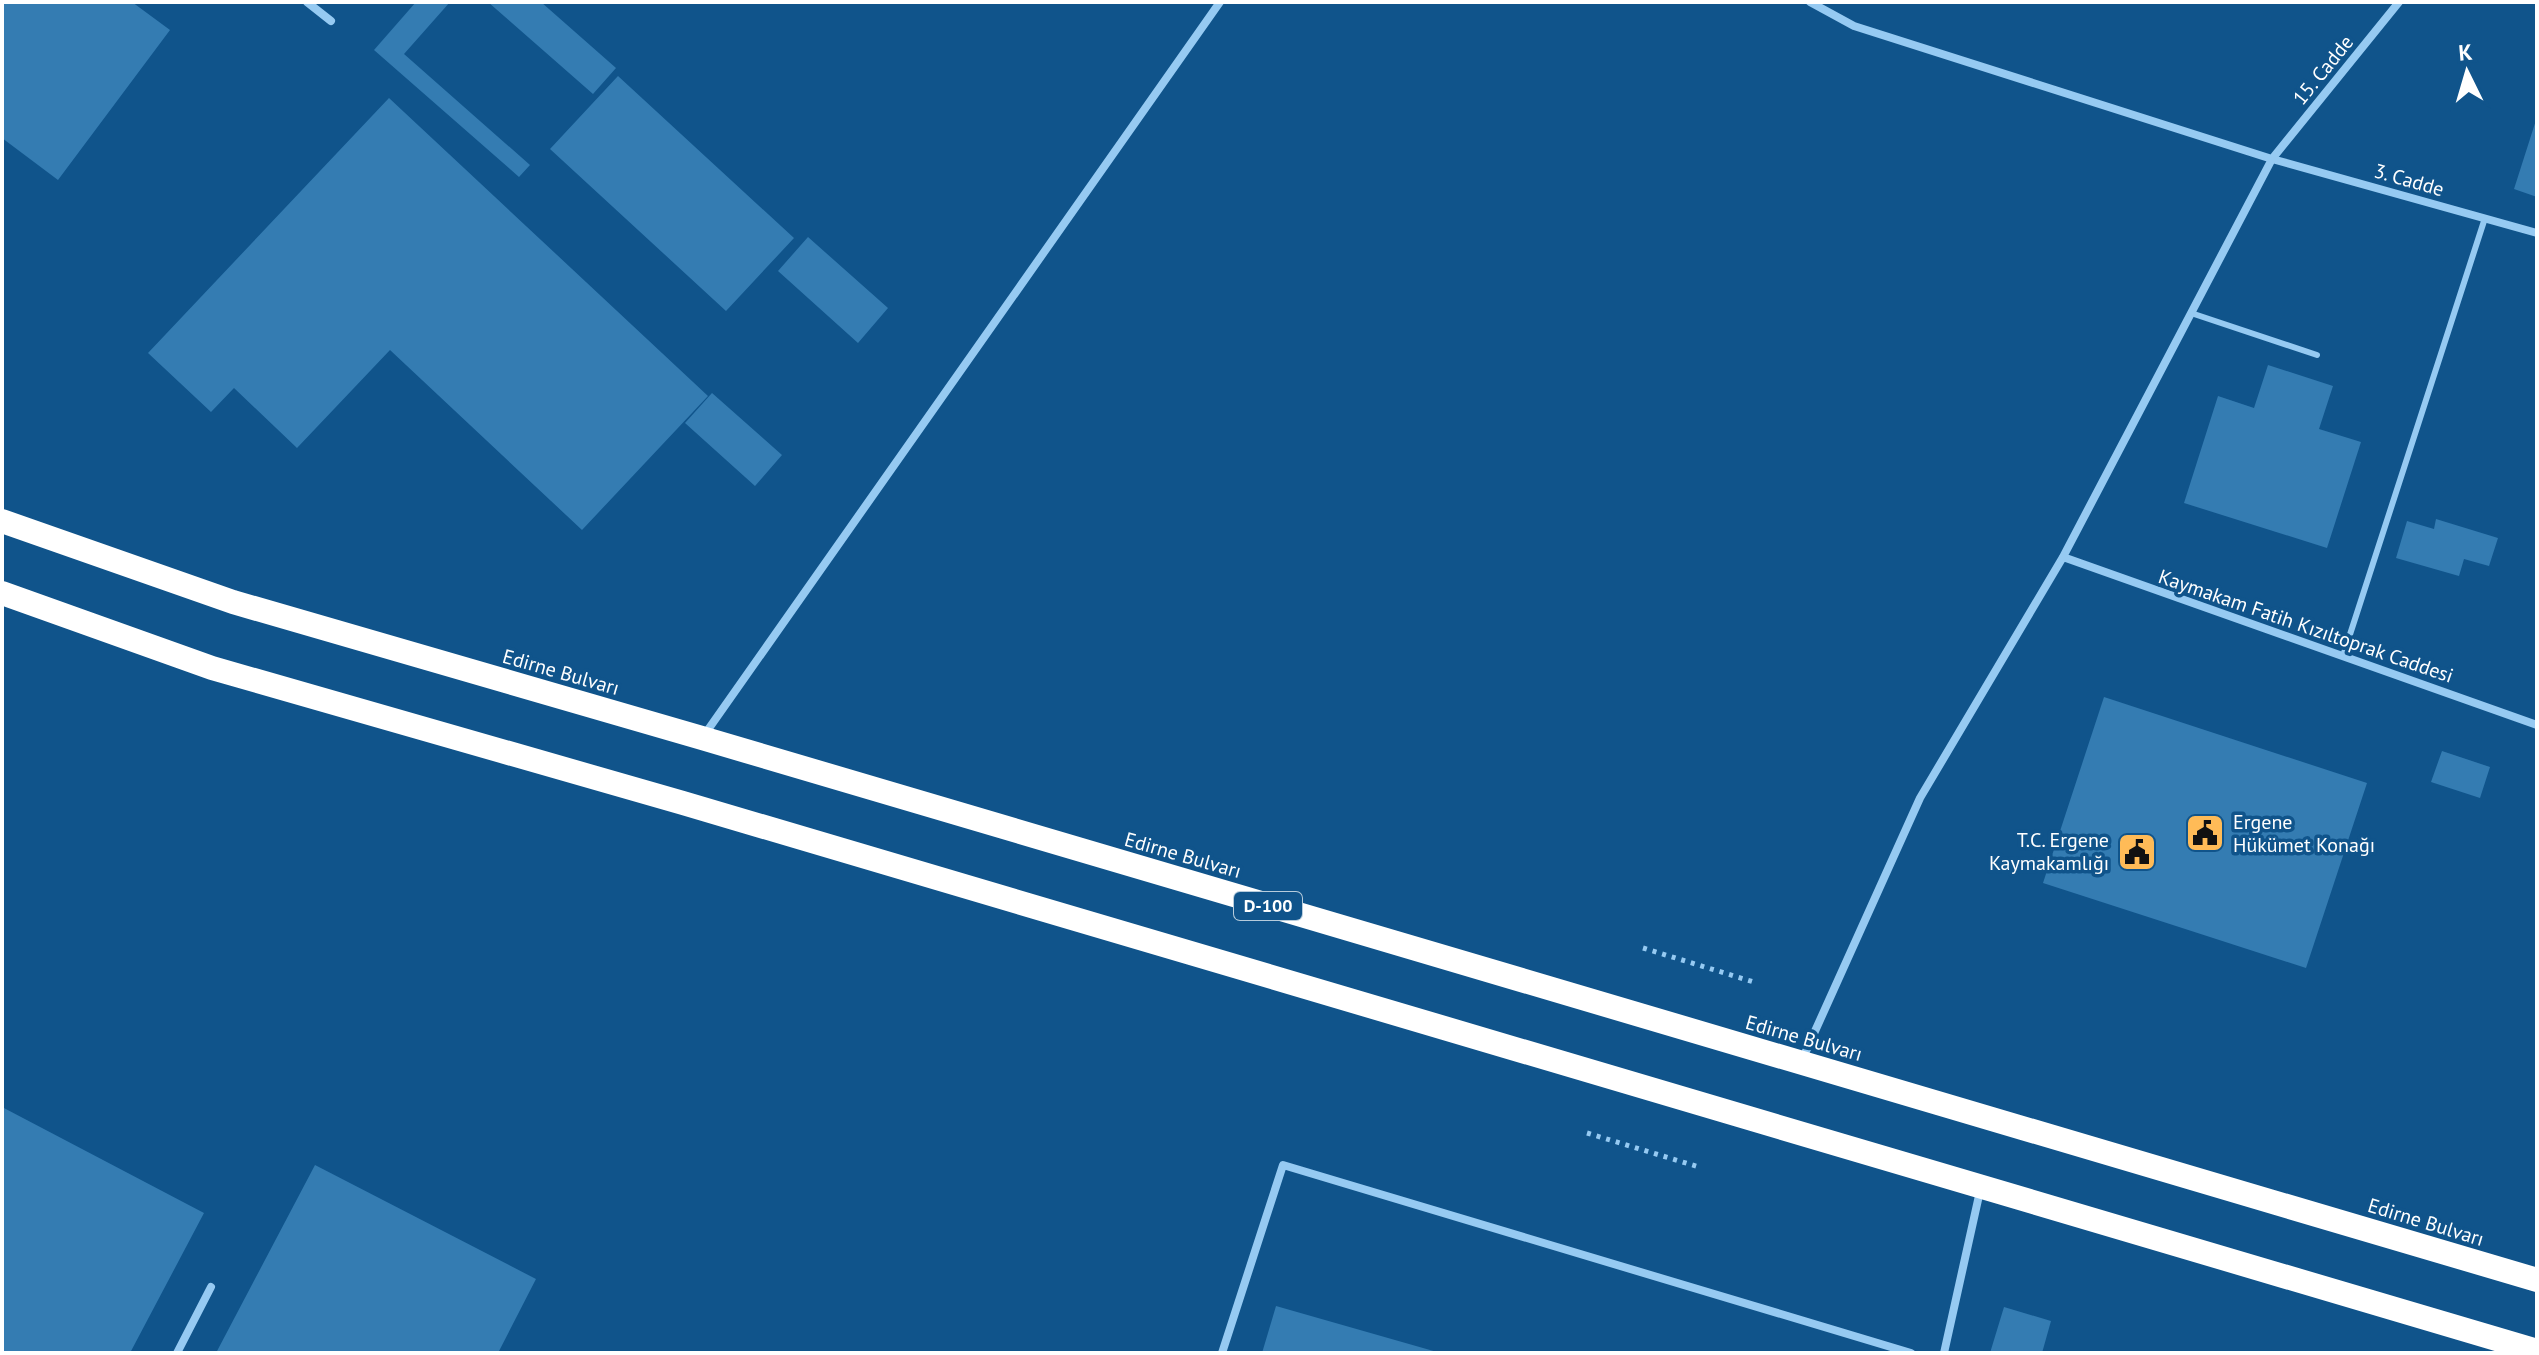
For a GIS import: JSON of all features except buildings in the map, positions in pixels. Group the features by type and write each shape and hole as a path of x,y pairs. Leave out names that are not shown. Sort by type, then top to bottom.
{"highway":[{"name":"Edirne Bulvarı","path":"5,520 233,602 2537,1280"},
{"path":"2,593 212,668 698,808 2537,1351"}],"street":[{"path":"307,2 331,21"},
{"path":"702,738 1220,2"},
{"name":"3. Cadde","path":"1810,2 1854,26 2272,159 2537,233"},
{"name":"15. Cadde","path":"1800,1063 1920,798 2063,557 2272,159 2399,2"},
{"name":"Kaymakam Fatih Kızıltoprak Caddesi","path":"2063,557 2537,725"},
{"path":"1222,1353 1283,1165 1911,1353"},
{"path":"1944,1353 1981,1186"},
{"path":"177,1353 211,1287"}],"lane":[{"path":"2343,656 2485,218"},
{"path":"2191,313 2317,355"}],"path":[{"path":"1643,948 1757,983"},
{"path":"1587,1133 1699,1167"}],"place":[{"name":"Ergene Hükümet Konağı","path":"2205,833"},
{"name":"T.C. Ergene Kaymakamlığı","path":"2137,852"}]}
